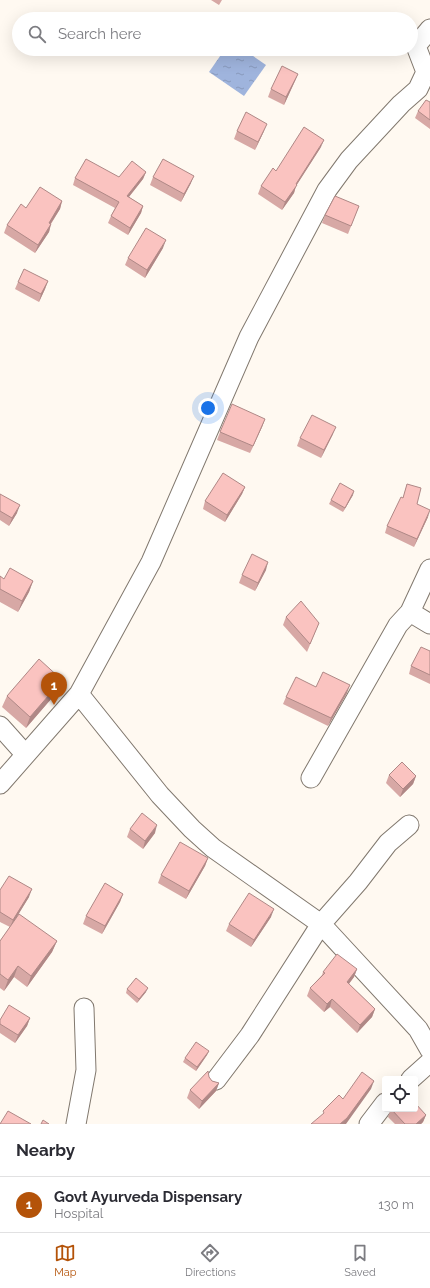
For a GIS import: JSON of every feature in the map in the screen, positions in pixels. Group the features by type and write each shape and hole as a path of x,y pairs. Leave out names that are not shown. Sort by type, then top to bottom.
{"street":[{"path":"418,44 430,30"},
{"path":"0,784 79,694 151,562 249,337 327,190 349,160 401,104 418,89 428,70 418,50"},
{"path":"311,778 398,625 410,612 430,569"},
{"path":"410,612 430,624"},
{"path":"79,694 160,795 192,829 213,848 321,924 418,1029 430,1050"},
{"path":"0,726 25,754"},
{"path":"216,1080 250,1035 321,924 358,882 388,843 409,825"},
{"path":"76,1124 86,1070 84,1008"},
{"path":"414,1076 430,1062"},
{"path":"369,1124 382,1107"}],"water":[{"path":"220,56 253,56 266,65 244,96 209,72"}],"building":[{"path":"282,66 298,74 286,97 271,89"},
{"path":"426,100 430,102 430,120 418,111"},
{"path":"246,112 267,124 258,142 237,131"},
{"path":"304,127 324,140 285,202 261,186 273,168 276,171"},
{"path":"86,159 119,177 132,161 146,172 127,196 143,206 130,228 111,216 119,202 75,178"},
{"path":"163,159 194,176 184,194 153,177"},
{"path":"40,187 62,201 49,223 51,224 38,245 7,225 21,204 26,208"},
{"path":"335,196 359,206 351,226 325,215"},
{"path":"146,228 166,240 147,270 128,258"},
{"path":"24,269 48,281 41,294 18,282"},
{"path":"232,404 265,419 253,446 220,432"},
{"path":"312,415 336,427 324,450 300,438"},
{"path":"223,473 245,487 227,515 205,501"},
{"path":"340,483 354,491 345,508 331,500"},
{"path":"407,484 421,488 417,504 430,510 417,539 387,526 401,497 403,498"},
{"path":"0,494 20,505 12,518 0,511"},
{"path":"252,554 268,562 258,583 242,575"},
{"path":"10,568 33,581 22,601 0,589 0,576 4,579"},
{"path":"301,601 319,623 310,644 286,617"},
{"path":"421,647 430,651 430,675 411,666"},
{"path":"39,659 62,680 30,717 7,696"},
{"path":"323,672 350,685 331,718 286,697 296,677 316,687"},
{"path":"402,762 416,776 403,789 389,775"},
{"path":"142,813 157,825 145,841 130,829"},
{"path":"180,842 208,858 189,891 161,875"},
{"path":"9,876 32,889 13,920 0,912 0,890"},
{"path":"105,883 123,894 105,926 86,916"},
{"path":"249,893 274,909 254,940 229,924"},
{"path":"19,914 57,941 31,976 18,966 8,980 0,974 0,941"},
{"path":"337,954 357,969 347,982 375,1009 360,1025 332,999 327,1004 310,988 325,973 323,972"},
{"path":"136,978 148,988 139,999 127,989"},
{"path":"9,1005 30,1018 18,1035 0,1024 0,1020"},
{"path":"196,1042 209,1051 197,1067 185,1058"},
{"path":"208,1071 209,1077 212,1081 219,1083 202,1101 190,1090"},
{"path":"362,1072 374,1081 347,1118 340,1124 311,1124 324,1113 323,1111 339,1095 343,1099"},
{"path":"418,1106 426,1115 416,1124 405,1124 394,1112 418,1112"},
{"path":"8,1111 31,1124 0,1124"},
{"path":"43,1120 49,1124 41,1124"}],"place":[{"name":"Govt Ayurveda Dispensary","path":"54,705"}]}
